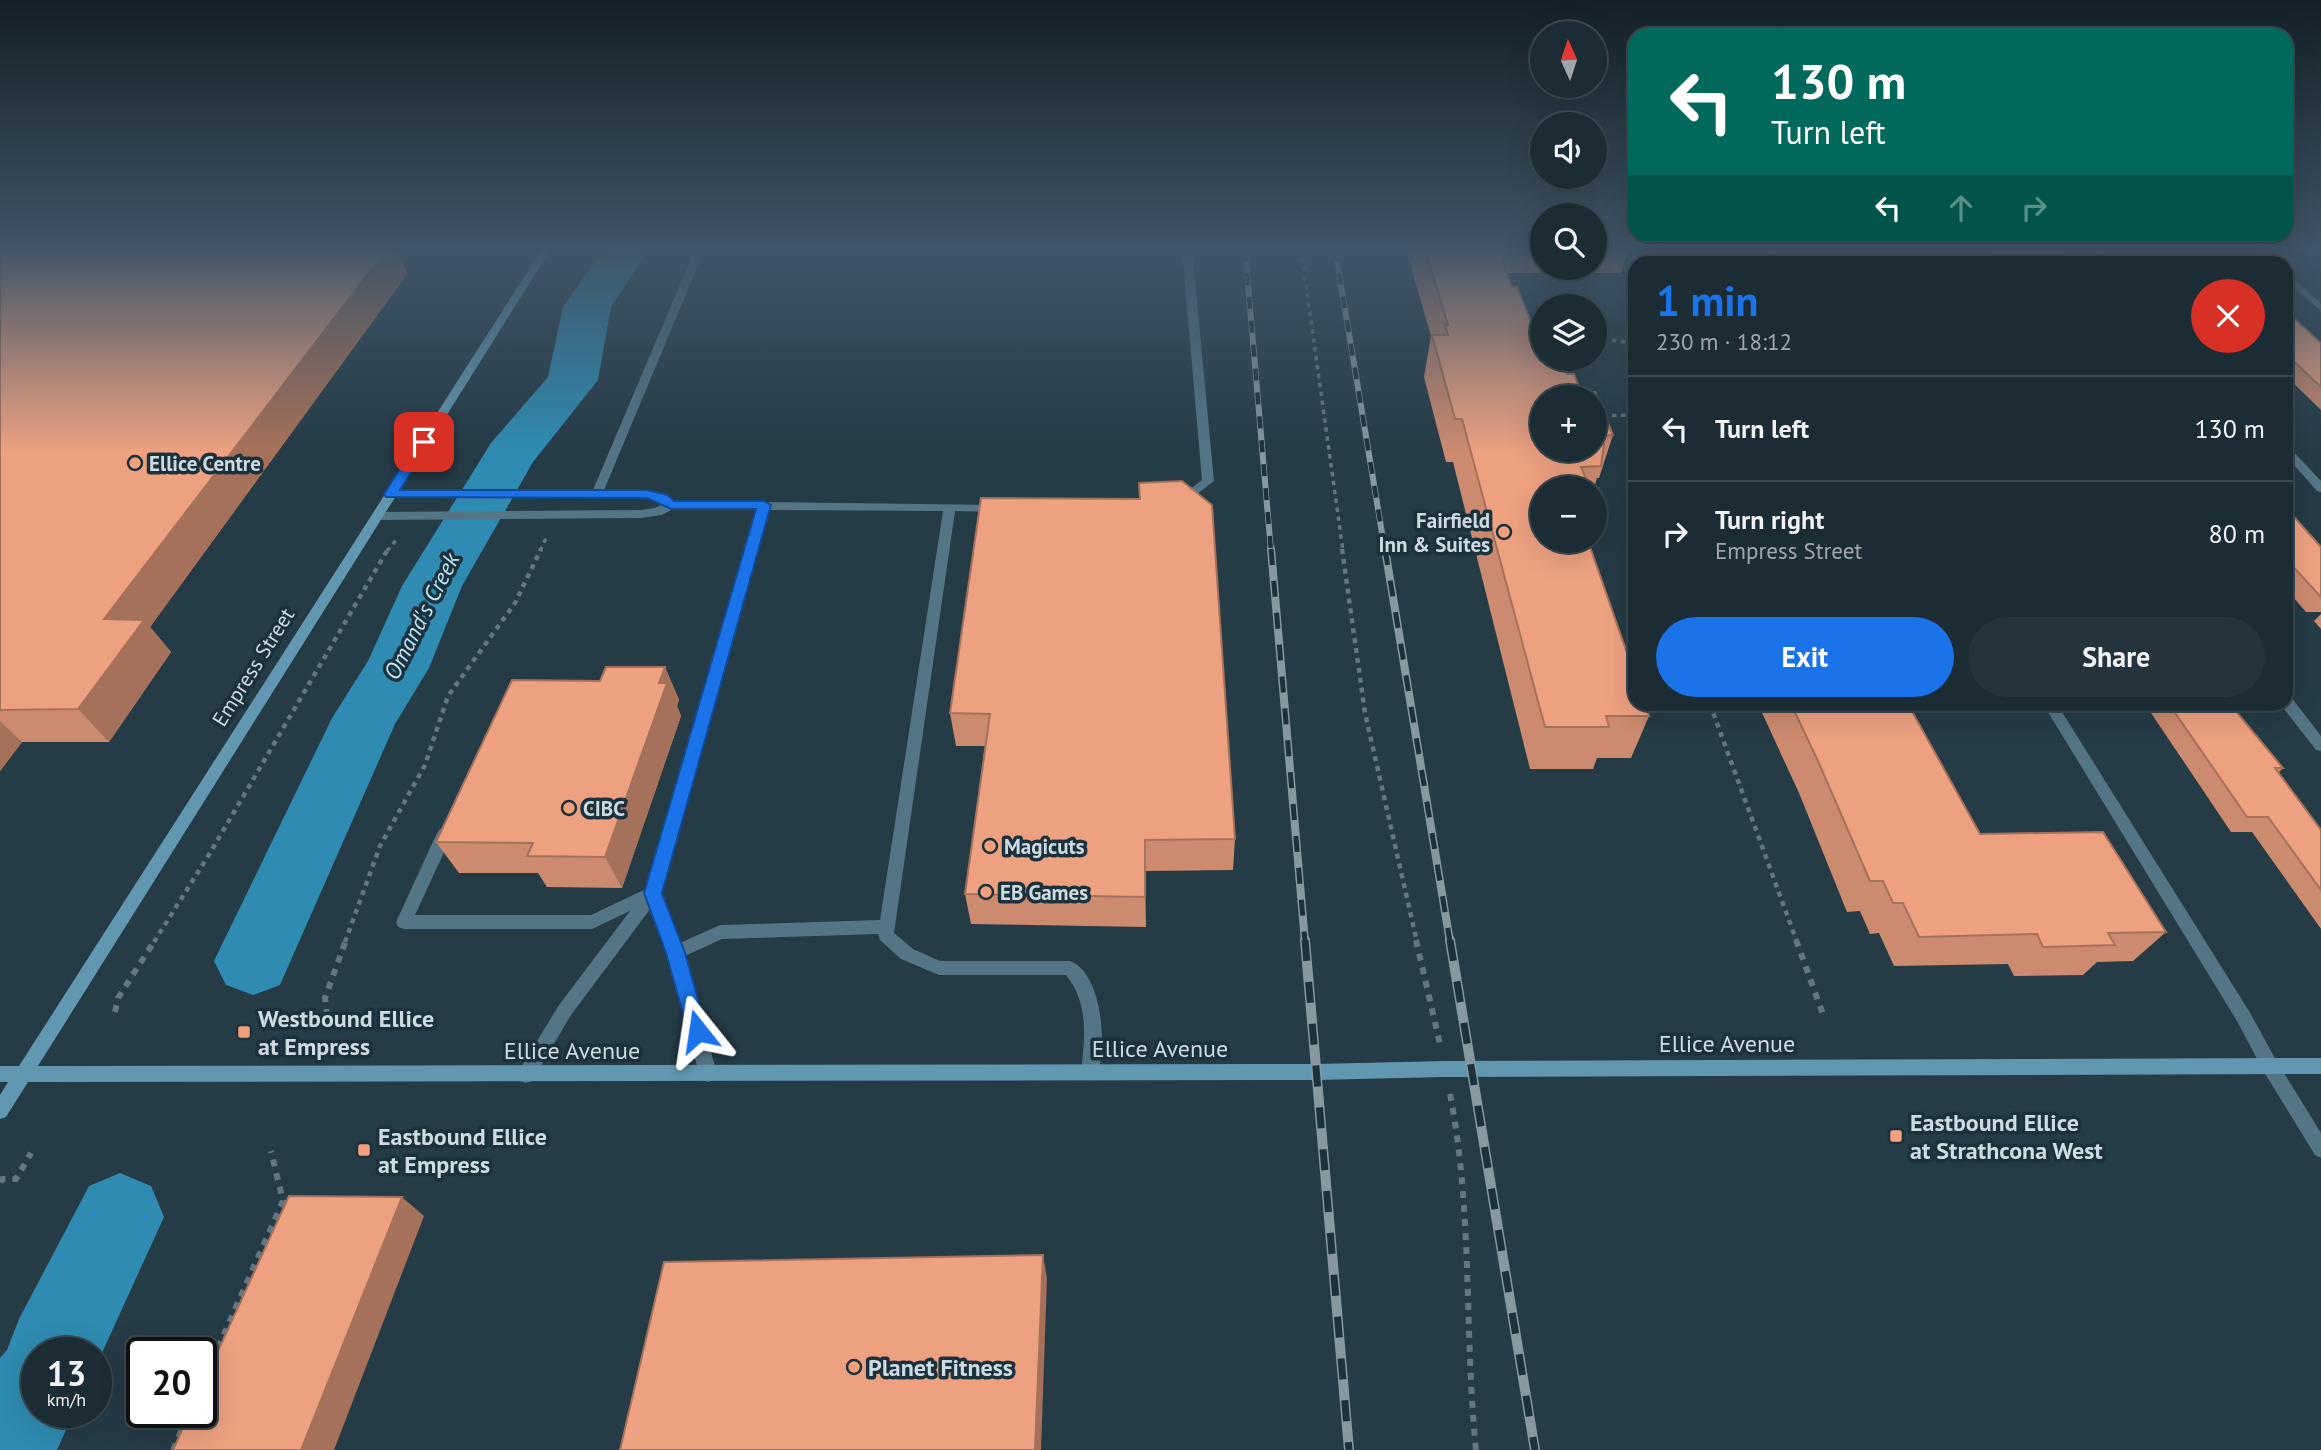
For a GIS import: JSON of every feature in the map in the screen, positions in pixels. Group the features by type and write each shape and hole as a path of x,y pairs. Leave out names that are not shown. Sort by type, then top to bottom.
{"main road":[{"name":"Empress Street","path":"0,1111 504,317"},
{"name":"Ellice Avenue","path":"0,1074 526,1075 2321,1066"}],"street":[{"path":"597,494 672,317"},
{"path":"1167,504 1180,503 1208,481 1192,317"},
{"path":"2293,458 2321,488"},
{"path":"391,494 647,494 663,498 671,505"},
{"path":"377,516 641,514 658,512 671,505 1005,508"},
{"path":"526,1075 565,1010 653,893 764,505"},
{"path":"950,507 886,935 907,954 939,968 1070,968 1085,983 1095,1024 1090,1073"},
{"path":"2293,710 2321,746"},
{"path":"2054,711 2243,1016 2321,1149"},
{"path":"445,833 404,922 592,922 653,893"},
{"path":"653,893 676,953 708,1073"},
{"path":"676,953 720,932 887,927"}],"path":[{"path":"1310,317 1366,713 1432,1000 1461,1142 1469,1289 1468,1362 1476,1450"},
{"path":"1607,340 1628,342"},
{"path":"1607,416 1628,415"},
{"path":"327,1016 325,998 380,846 425,765 448,695 491,632 515,603 558,515"},
{"path":"115,1012 118,998 210,853 385,554 400,536"},
{"path":"1713,711 1824,1017"},
{"path":"217,1350 283,1201 271,1151"},
{"path":"0,1182 2,1178 16,1179 32,1153"},
{"path":"173,1450 183,1428"}],"building":[{"name":"Ellice Centre","path":"0,317 335,317 104,619 144,620 78,709 0,710"},
{"name":"Fairfield Inn & Suites","path":"1445,317 1529,317 1530,371 1566,371 1567,374 1574,374 1578,385 1530,385 1530,462 1602,462 1601,466 1581,467 1585,476 1530,476 1530,553 1592,553 1628,656 1628,711 1647,711 1649,716 1606,716 1609,727 1545,727 1462,419 1455,419 1432,335 1448,335"},
{"path":"2293,317 2321,343 2321,387 2293,361"},
{"name":"Fairfield Inn & Suites","path":"1607,421 1613,435 1607,436"},
{"path":"1182,481 1212,505 1235,839 1145,840 1145,897 965,894 990,714 950,713 981,498 1140,499 1139,483"},
{"path":"2293,516 2321,547 2321,597 2293,567"},
{"name":"CIBC","path":"606,667 665,667 659,683 667,683 605,857 527,856 533,843 436,842 512,680 600,681"},
{"path":"1794,711 1912,711 1980,834 2103,832 2166,932 2108,933 2115,945 2043,947 2037,934 1919,937 1903,903 1893,903 1883,881 1870,881"},
{"path":"2174,711 2236,711 2283,768 2275,768 2321,830 2321,890 2268,817 2247,817"},
{"path":"289,1196 402,1197 301,1450 173,1450 183,1428 217,1428 217,1353"},
{"name":"Planet Fitness","path":"1043,1255 1035,1450 620,1450 664,1262"}],"waterway":[{"name":"Omand's Creek","path":"253,961 365,718 397,668 432,586 510,455 573,380 585,317"},
{"name":"Omand's Creek","path":"61,1337 120,1217"},
{"name":"Omand's Creek","path":"5,1450 21,1418"}],"railway":[{"path":"1251,317 1271,551"},
{"path":"1346,317 1385,551"},
{"path":"1271,549 1305,942"},
{"path":"1385,549 1450,942"},
{"path":"1305,940 1349,1450"},
{"path":"1450,940 1535,1450"}],"place":[{"name":"Ellice Centre","path":"135,463"},
{"name":"Fairfield Inn & Suites","path":"1504,532"},
{"name":"CIBC","path":"569,808"},
{"name":"Magicuts","path":"990,846"},
{"name":"EB Games","path":"986,892"},
{"name":"Westbound Ellice at Empress","path":"244,1032"},
{"name":"Eastbound Ellice at Strathcona West","path":"1896,1136"},
{"name":"Eastbound Ellice at Empress","path":"364,1150"},
{"name":"Planet Fitness","path":"854,1367"}],"route":[{"path":"424,442 391,494 647,494 663,498 671,505 764,505 653,893 676,953 698,1031"}]}
